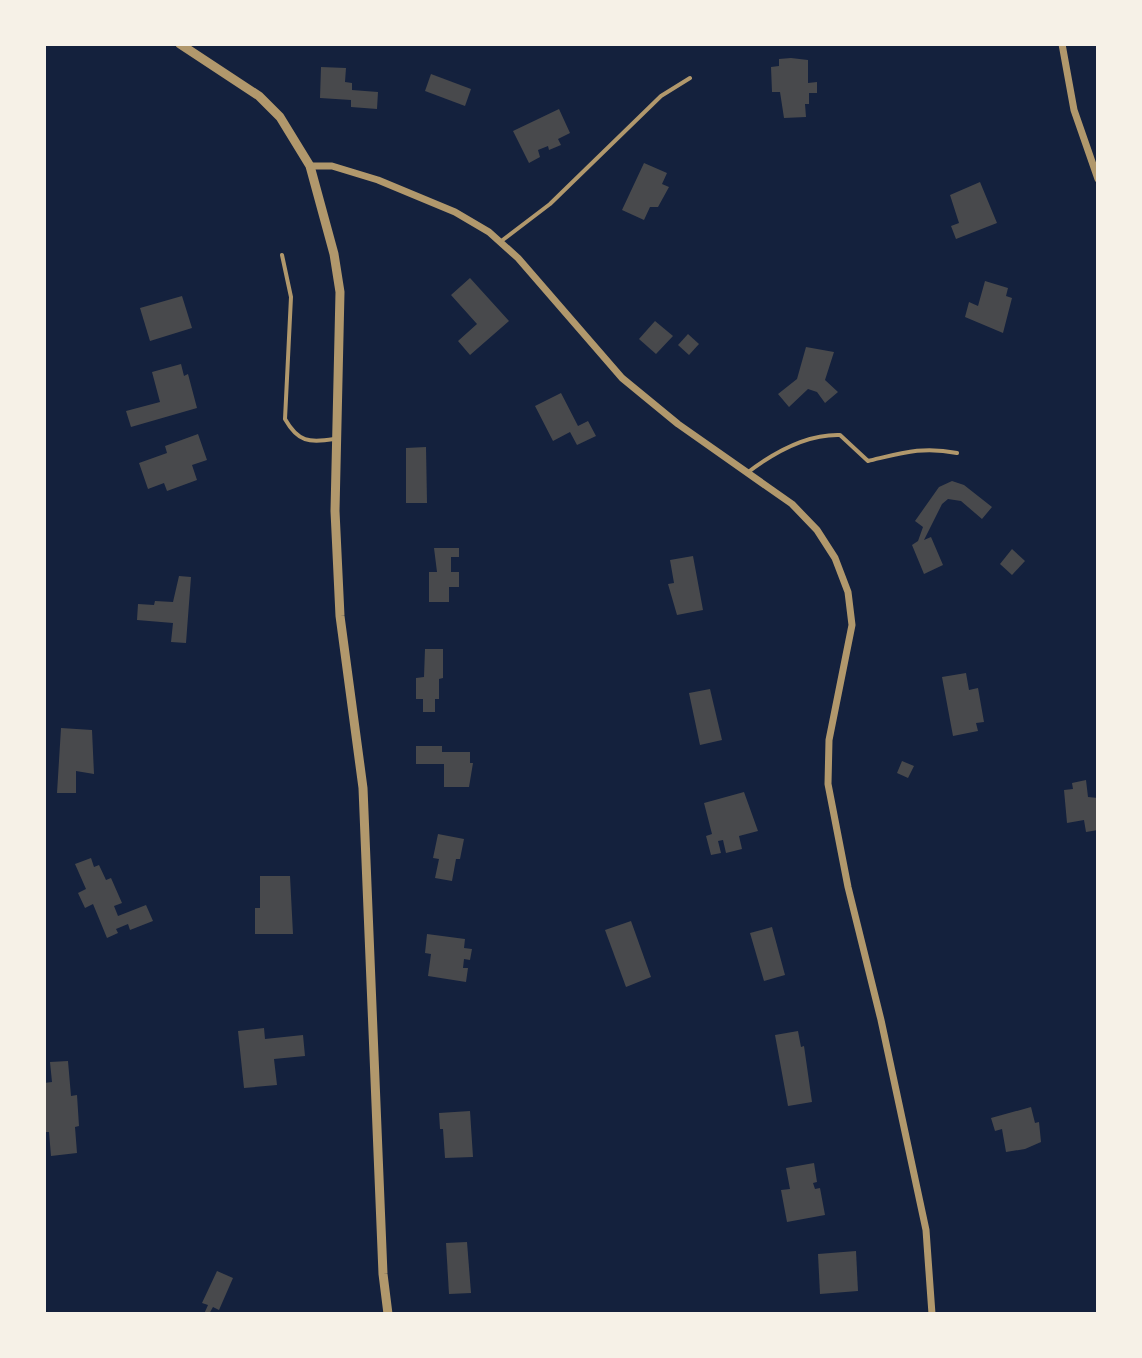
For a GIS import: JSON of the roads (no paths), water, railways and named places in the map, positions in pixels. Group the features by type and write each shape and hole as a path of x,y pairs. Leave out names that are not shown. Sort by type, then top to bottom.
{"street":[{"path":"180,44 259,96 280,117 310,166 334,254 340,292 335,511 340,616 363,788 383,1274 388,1314"},
{"path":"1062,44 1074,110 1098,179"},
{"path":"310,166 332,166 378,180 455,212 489,232 518,258 622,378 678,424 792,504 817,530 835,558 848,592 852,625 829,740 828,784 848,887 881,1020 926,1230 932,1314"}],"lane":[{"path":"500,242 550,204 661,96 690,78"},
{"path":"282,255 291,297 285,419 292,432 307,441 336,439"},
{"path":"747,473 767,457 825,435 840,435 868,461 915,449 933,448 957,453"}]}
